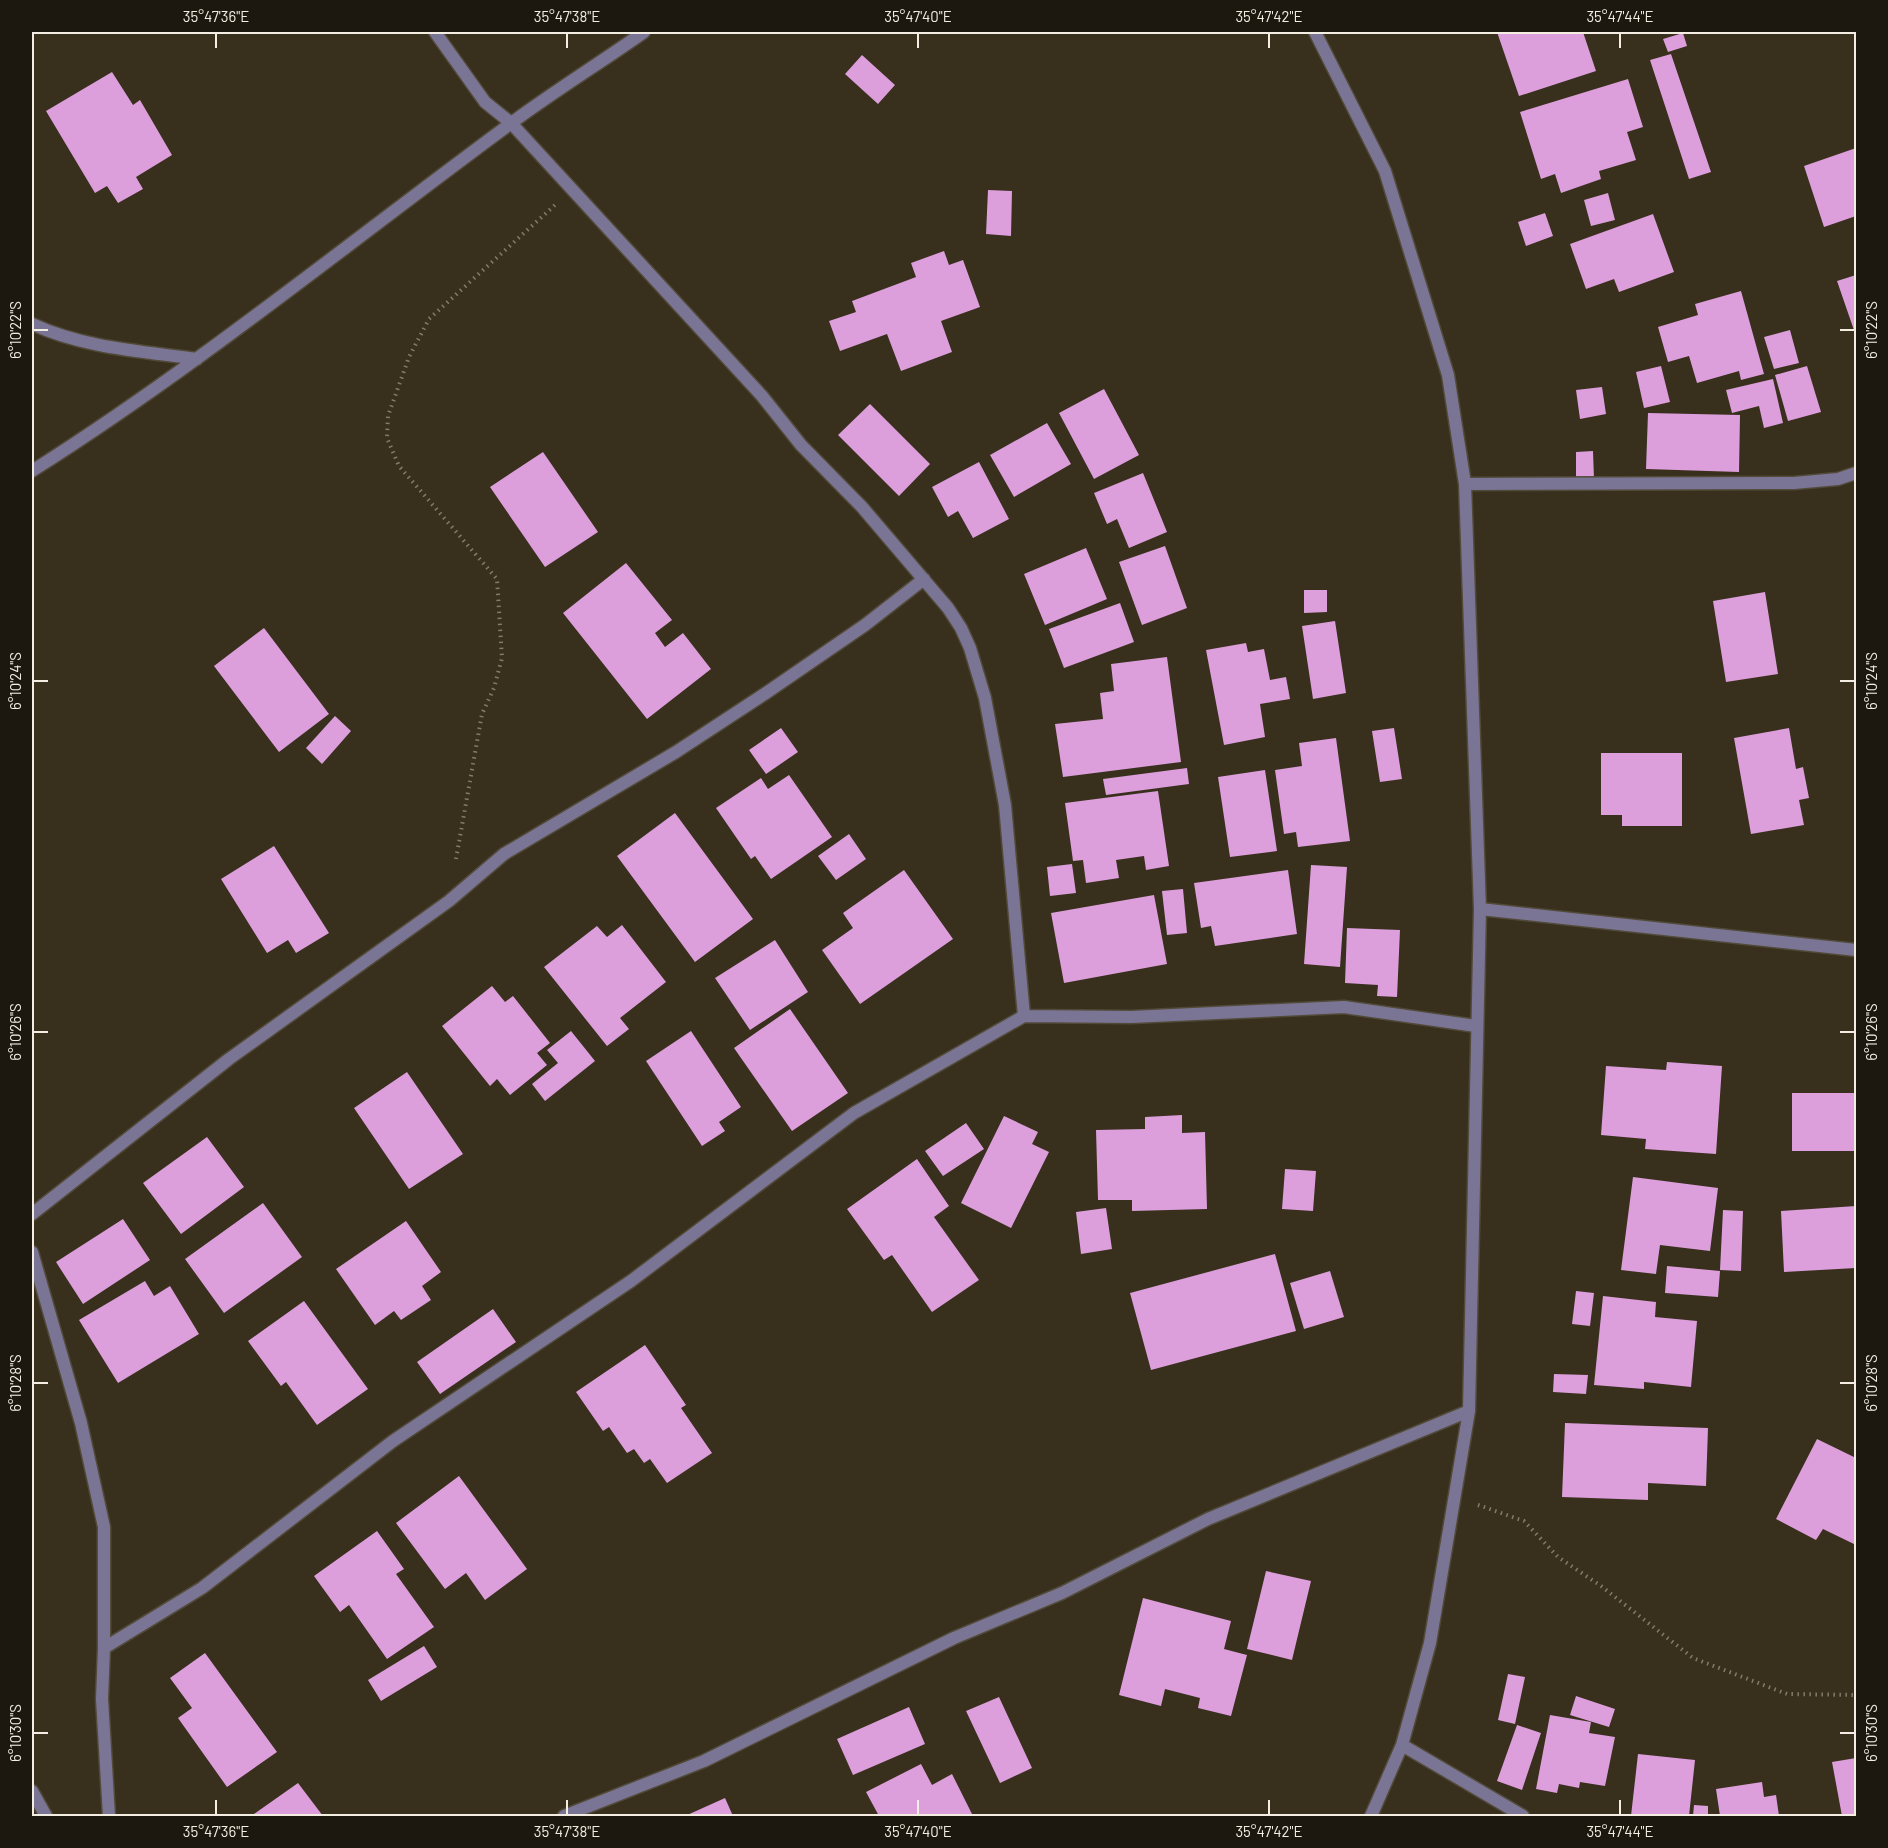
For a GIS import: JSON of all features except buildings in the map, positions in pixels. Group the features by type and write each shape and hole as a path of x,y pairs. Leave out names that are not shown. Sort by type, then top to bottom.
{"street":[{"path":"435,32 485,102 511,123 571,191 762,396 801,445 862,507 924,579 961,628 970,648 985,698 1005,805 1024,1016"},
{"path":"32,471 103,426 511,123 644,32"},
{"path":"1316,32 1385,171 1449,375 1465,484 1480,909 1469,1411 1430,1642 1402,1745 1371,1816"},
{"path":"32,324 54,334 96,345 196,359"},
{"path":"1465,484 1794,483 1838,479 1857,473"},
{"path":"32,1214 229,1059 449,901 504,854 676,752 865,625 924,579"},
{"path":"1480,909 1857,950"},
{"path":"104,1648 202,1588 393,1441 631,1281 854,1113 1024,1016 1131,1017 1344,1007 1476,1026"},
{"path":"32,1252 81,1423 104,1527 102,1699 109,1816"},
{"path":"564,1816 704,1761 954,1638 1062,1593 1208,1519 1469,1411"},
{"path":"1402,1745 1523,1816"},
{"path":"32,1791 46,1816"}],"path":[{"path":"449,901 482,714 494,688 502,658 497,579 399,466 387,438 388,416 409,357 429,319 571,191"},
{"path":"1455,1496 1524,1521 1558,1557 1601,1586 1693,1658 1787,1694 1857,1695"}]}
